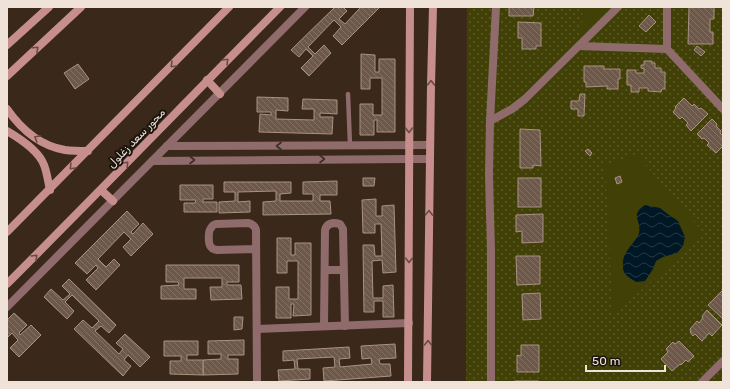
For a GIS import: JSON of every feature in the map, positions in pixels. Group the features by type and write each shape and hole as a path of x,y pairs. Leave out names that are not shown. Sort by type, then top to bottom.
{"street":[{"path":"7,46 49,7"},
{"path":"7,76 81,7"},
{"path":"7,232 88,152 230,7"},
{"name":"محور سعد زغلول","path":"7,284 280,7"},
{"path":"7,307 305,7"},
{"path":"408,382 410,7"},
{"path":"427,382 433,7"},
{"path":"491,382 491,251 489,175 490,122 496,7"},
{"path":"490,122 505,114 522,101 618,7"},
{"path":"667,7 667,49 723,109"},
{"path":"579,46 667,49"},
{"path":"207,80 220,94"},
{"path":"7,109 15,121 28,133 53,147 88,152"},
{"path":"7,131 36,152 44,164 50,190"},
{"path":"167,146 430,144"},
{"path":"153,161 430,159"},
{"path":"101,190 113,201"},
{"path":"256,249 213,249 209,244 209,231 213,225 216,224 248,223 252,224 256,230 258,382"},
{"path":"324,326 325,230 327,225 330,223 338,223 342,226 344,326"},
{"path":"324,270 343,270"},
{"path":"257,329 409,323"},
{"path":"702,382 723,361"}],"lane":[{"path":"348,94 350,145"}],"shaded area":[{"path":"467,7 723,7 723,382 466,382"},
{"path":"583,7 606,7 581,33"},
{"path":"636,154 704,233 613,316 605,165"}],"water":[{"path":"645,205 660,208 678,221 685,237 683,246 677,253 663,257 656,261 653,269 645,281 636,282 624,273 623,260 626,252 638,236 639,226 637,216 640,209"}],"building":[{"path":"335,7 343,7 347,11 339,19 345,24 361,7 380,7 342,45 333,36 341,27 334,20 308,47 315,54 324,45 331,53 309,76 301,68 313,56 306,49 299,57 291,50"},
{"path":"509,7 534,7 533,16 509,16"},
{"path":"689,7 714,7 714,19 710,19 710,32 713,32 713,44 688,44"},
{"path":"649,15 656,22 646,32 639,26"},
{"path":"518,22 541,23 541,46 536,46 536,49 522,49 522,38 518,38"},
{"path":"697,46 705,52 701,56 694,50"},
{"path":"361,54 375,55 375,72 379,72 379,59 395,59 395,132 377,132 377,120 374,120 374,135 360,135 360,104 373,104 373,115 382,115 382,78 370,78 370,89 361,89"},
{"path":"644,61 652,61 652,63 655,63 655,68 661,68 661,72 665,72 665,89 662,89 661,92 648,91 648,88 639,88 639,92 631,92 631,85 627,85 627,70 636,70 636,73 644,73 644,69 641,68 641,65 644,65"},
{"path":"78,64 89,79 75,89 64,73"},
{"path":"584,66 604,66 604,69 620,69 618,89 607,89 607,86 586,87 586,82 584,82"},
{"path":"580,94 585,94 584,116 578,116 578,109 571,109 571,101 579,101"},
{"path":"257,97 288,98 288,111 276,110 276,119 314,120 314,109 302,109 303,99 337,100 337,114 320,113 320,117 333,117 332,134 259,132 260,114 271,115 271,112 257,112"},
{"path":"684,98 692,106 694,104 708,114 691,131 686,125 688,123 682,117 680,119 673,112 676,108 675,107"},
{"path":"712,119 717,124 716,126 721,131 720,133 723,136 723,146 716,153 707,145 709,143 704,138 702,139 697,134"},
{"path":"520,129 540,130 541,166 533,165 533,168 520,168"},
{"path":"588,149 592,153 590,156 585,151"},
{"path":"620,176 622,182 617,184 615,178"},
{"path":"363,178 375,178 374,186 363,186"},
{"path":"518,178 541,178 541,207 518,207"},
{"path":"337,181 337,195 320,195 320,201 330,201 331,214 263,215 263,202 276,201 276,191 238,192 238,202 250,201 250,212 219,213 219,202 235,201 235,192 224,192 224,182 291,182 291,193 280,194 280,201 313,201 313,194 303,194 303,182"},
{"path":"180,185 213,185 213,199 203,199 203,202 217,202 217,212 184,212 184,203 195,203 196,200 180,200"},
{"path":"376,199 376,216 382,216 382,206 394,205 396,272 383,273 382,260 372,261 373,298 383,298 383,286 393,285 394,317 383,317 383,301 374,301 374,312 364,312 363,245 374,245 375,256 382,256 381,224 375,224 375,233 363,233 362,200"},
{"path":"127,211 139,224 131,232 133,234 143,223 153,234 131,256 123,247 131,239 124,232 98,259 106,267 114,259 120,265 96,290 86,280 98,268 96,265 87,274 75,263"},
{"path":"543,214 543,242 522,243 522,231 516,232 516,215"},
{"path":"277,238 291,238 291,255 295,255 295,243 311,243 311,315 293,316 294,304 291,304 291,318 276,318 276,287 289,287 289,299 298,299 298,261 287,261 287,273 277,273"},
{"path":"516,256 540,256 540,284 517,285"},
{"path":"166,265 239,265 239,282 227,282 227,285 241,285 242,299 211,300 210,287 222,287 222,278 184,278 184,289 196,289 196,299 161,299 161,286 179,285 178,282 166,282"},
{"path":"69,279 116,325 109,333 101,326 95,331 119,354 123,349 116,343 125,334 150,357 140,367 128,355 124,360 131,366 123,376 74,329 83,320 92,328 99,321 72,295 65,302 74,311 67,319 44,297 51,289 63,300 70,294 62,286"},
{"path":"723,290 723,319 708,305"},
{"path":"540,293 541,319 523,320 522,294"},
{"path":"707,310 722,325 712,336 709,333 702,341 695,334 693,336 690,329 697,321 699,323"},
{"path":"14,313 27,325 19,333 20,335 31,325 41,335 19,357 10,348 18,340 12,333 7,338 7,320"},
{"path":"234,317 243,317 242,329 234,330"},
{"path":"244,340 244,355 228,355 228,359 238,359 238,374 203,375 203,360 221,359 221,354 208,354 208,341"},
{"path":"164,341 198,341 198,355 187,355 187,360 203,360 203,375 170,374 170,361 181,361 181,356 164,356"},
{"path":"679,341 694,356 688,362 686,360 672,371 661,359 668,352 666,349 673,342 675,344"},
{"path":"395,344 396,358 379,359 380,364 390,364 391,376 324,381 323,368 335,367 334,357 297,359 298,369 310,369 310,379 279,381 278,370 295,369 294,360 283,361 283,351 349,347 350,358 339,359 340,367 372,364 371,358 362,359 361,346"},
{"path":"521,345 539,345 539,372 517,372 517,355 521,356"},
{"path":"538,381 538,382 515,382"}]}
